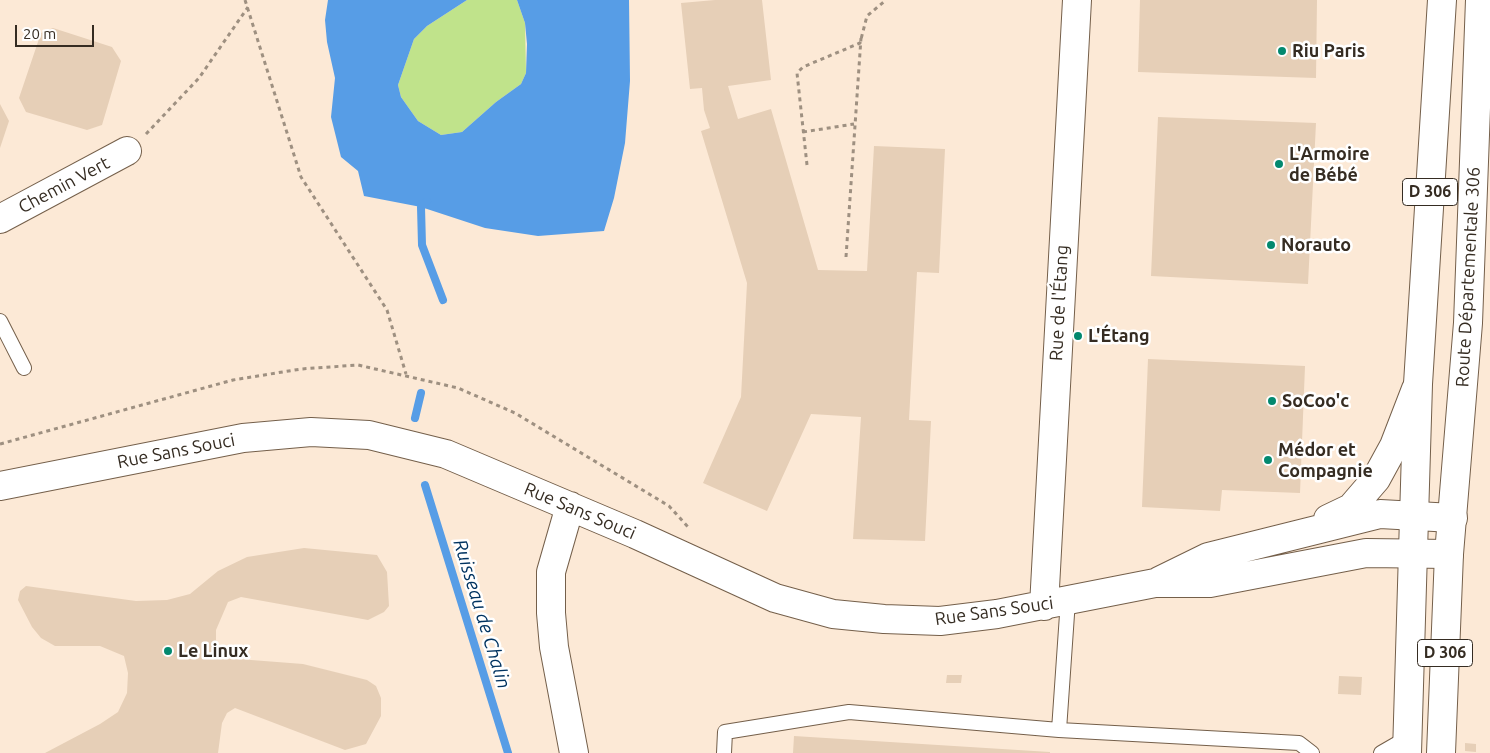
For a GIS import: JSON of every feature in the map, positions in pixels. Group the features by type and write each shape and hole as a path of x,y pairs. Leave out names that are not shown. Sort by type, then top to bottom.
{"main road":[{"name":"Rue de l'Étang","path":"1056,603 1076,0"},
{"name":"D 306","path":"1414,503 1418,384 1442,0"},
{"name":"Route Départementale 306","path":"1441,753 1449,554 1468,323 1480,0"},
{"name":"Chemin Vert","path":"0,219 127,151"},
{"path":"1300,532 1351,508 1376,479 1394,446 1418,384"},
{"name":"Rue Sans Souci","path":"0,486 243,438 311,432 369,435 446,454 570,506 775,598 833,614 940,621 997,614 1155,583 1210,583 1366,554 1412,553"},
{"name":"Rue Sans Souci","path":"1155,583 1208,556 1380,514 1414,503 1453,518"},
{"path":"1414,503 1412,553 1449,554"},
{"path":"570,506 551,572 551,613 554,647 574,753"},
{"name":"D 306","path":"1407,745 1412,629 1412,553"}],"lane":[{"path":"0,321 24,368"},
{"path":"1056,603 1059,730"},
{"path":"724,753 726,732 849,712 1059,730 1300,743 1312,753"},
{"path":"1381,753 1407,745"}],"path":[{"path":"245,0 301,177 387,310 406,374"},
{"path":"807,165 797,73 803,67 860,43 867,16 886,0"},
{"path":"127,151 163,118 199,78 248,7"},
{"path":"846,257 861,38"},
{"path":"803,132 855,124"}],"green space":[{"path":"467,0 517,0 525,23 526,73 521,84 496,102 462,132 441,135 418,121 401,97 398,85 414,39 427,26"}],"water":[{"path":"328,0 467,0 427,26 414,39 398,85 401,97 418,121 441,135 462,132 496,102 521,84 526,73 527,44 525,23 517,0 629,0 630,81 625,143 614,198 604,231 538,236 485,228 421,207 364,196 358,171 341,157 331,117 335,78 327,42 325,20"}],"building":[{"path":"715,0 762,0 771,80 728,86 738,119 771,109 818,270 867,271 874,146 945,149 939,273 917,272 909,420 931,421 925,541 853,539 861,417 811,414 767,511 703,483 741,397 747,283 701,131 710,128 704,110 702,88 690,89 681,3"},
{"path":"1140,0 1317,0 1316,78 1138,72"},
{"path":"53,28 112,47 121,61 102,125 87,130 26,112 19,98 41,33"},
{"path":"0,104 9,121 0,148"},
{"path":"1158,117 1316,123 1308,284 1151,276"},
{"path":"1148,359 1305,366 1300,493 1222,490 1220,511 1142,507"},
{"name":"Le Linux","path":"304,548 377,555 387,572 389,606 384,612 368,620 241,597 228,602 216,630 216,640 219,648 238,659 303,664 367,680 376,686 381,698 381,716 366,744 345,750 235,708 227,713 222,723 218,753 45,753 100,724 118,712 127,693 128,673 124,656 100,646 55,646 41,638 32,627 18,600 20,591 26,586 136,601 167,600 190,594 218,571 247,557"},
{"path":"947,675 962,675 961,683 946,683"},
{"path":"1339,676 1362,677 1361,695 1338,694"},
{"path":"794,736 1050,752 1050,753 793,753"},
{"path":"1465,743 1476,744 1476,752 1465,751"}],"waterway":[{"path":"427,201 421,207 422,245 443,300"},
{"name":"Ruisseau de Chalin","path":"415,418 421,393"},
{"name":"Ruisseau de Chalin","path":"425,485 508,753"}],"place":[{"name":"Riu Paris","path":"1282,51"},
{"name":"L'Armoire de Bébé","path":"1279,164"},
{"name":"Norauto","path":"1271,245"},
{"name":"L'Étang","path":"1078,336"},
{"name":"SoCoo'c","path":"1272,401"},
{"name":"Médor et Compagnie","path":"1268,460"},
{"name":"Le Linux","path":"168,651"}]}
